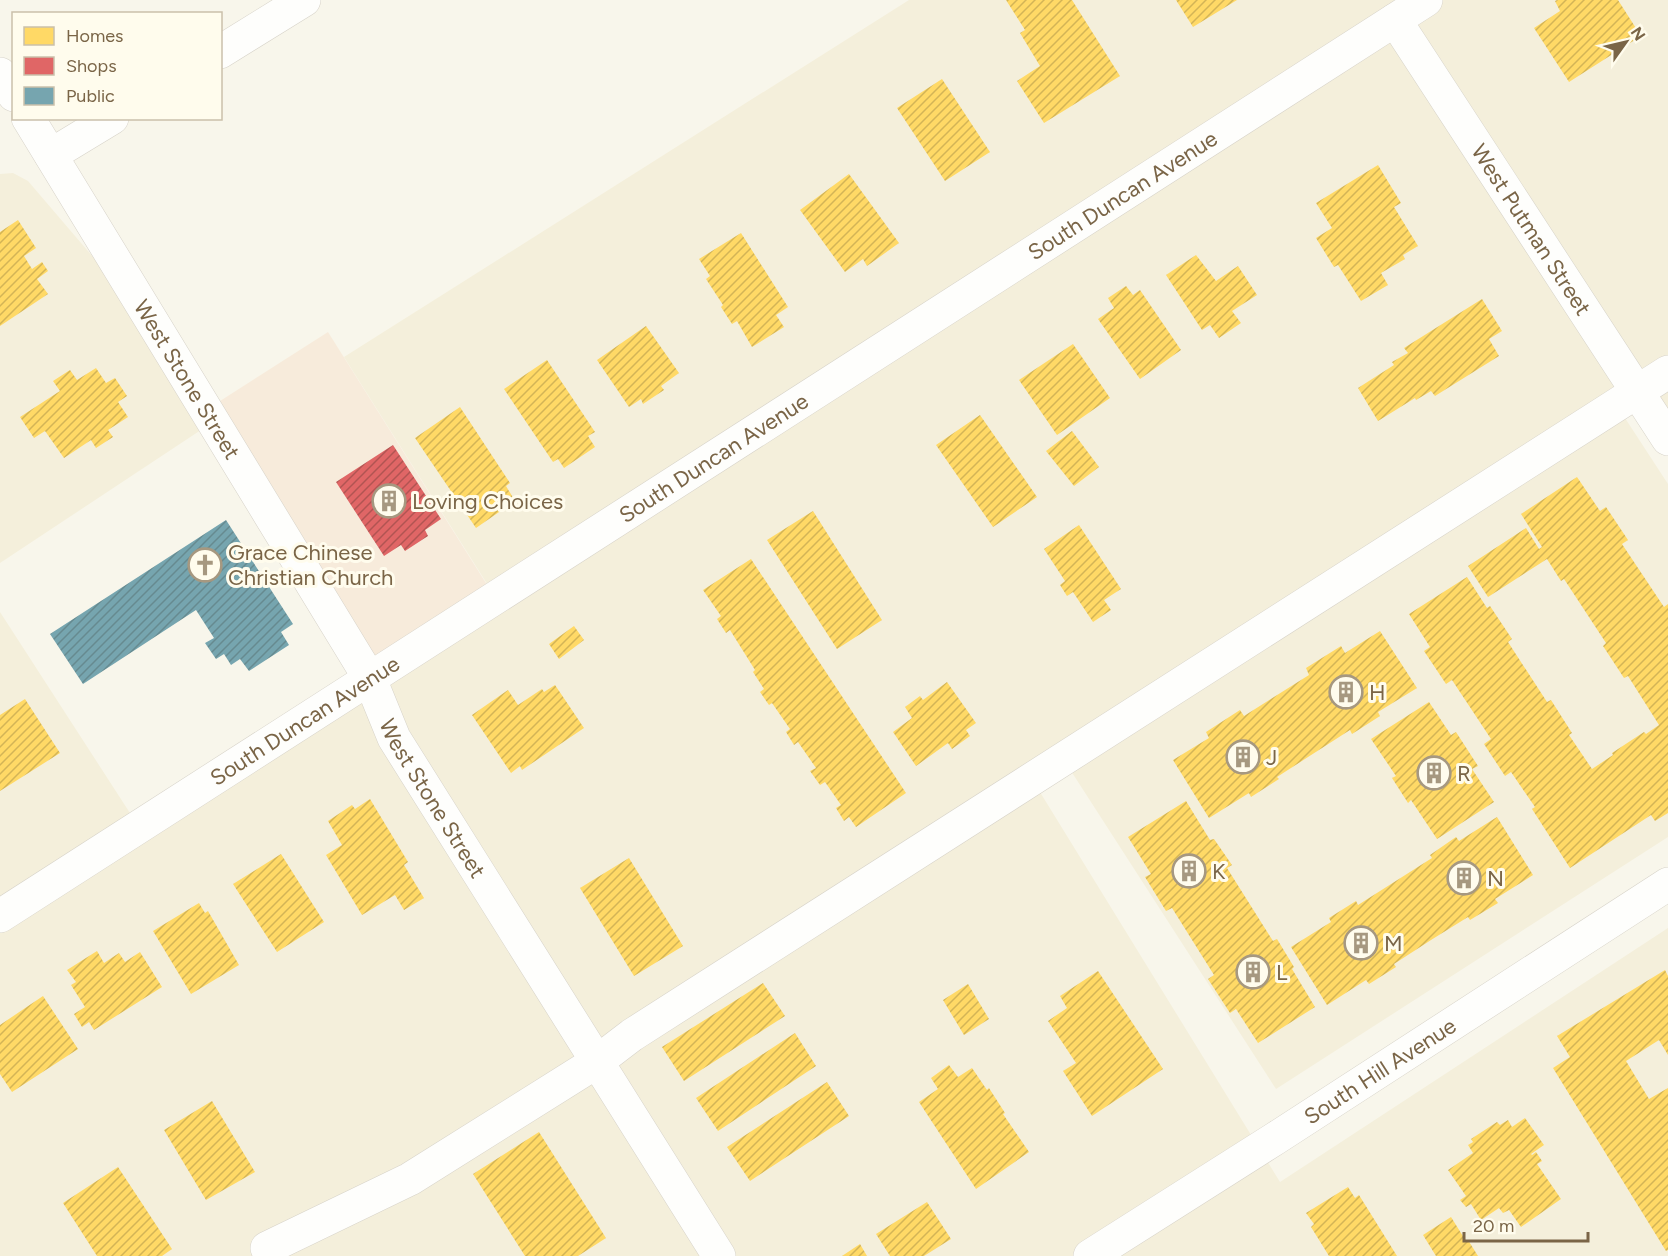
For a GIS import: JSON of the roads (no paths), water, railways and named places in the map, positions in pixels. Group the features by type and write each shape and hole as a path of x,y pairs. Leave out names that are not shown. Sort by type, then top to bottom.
{"street":[{"path":"222,51 304,0"},
{"name":"South Duncan Avenue","path":"0,916 1426,0"},
{"name":"West Putman Street","path":"1395,20 1668,439"},
{"path":"0,74 12,92"},
{"name":"West Stone Street","path":"29,120 370,680 394,738 720,1256"},
{"path":"51,156 109,120"},
{"path":"267,1248 410,1179 598,1061 632,1035 1668,372"},
{"name":"South Hill Avenue","path":"1090,1256 1668,884"}],"place":[{"name":"Loving Choices","path":"389,501"},
{"name":"Grace Chinese Christian Church","path":"205,565"},
{"name":"H","path":"1346,692"},
{"name":"J","path":"1243,757"},
{"name":"R","path":"1434,773"},
{"name":"K","path":"1189,871"},
{"name":"N","path":"1464,878"},
{"name":"M","path":"1361,943"},
{"name":"L","path":"1253,972"}]}
